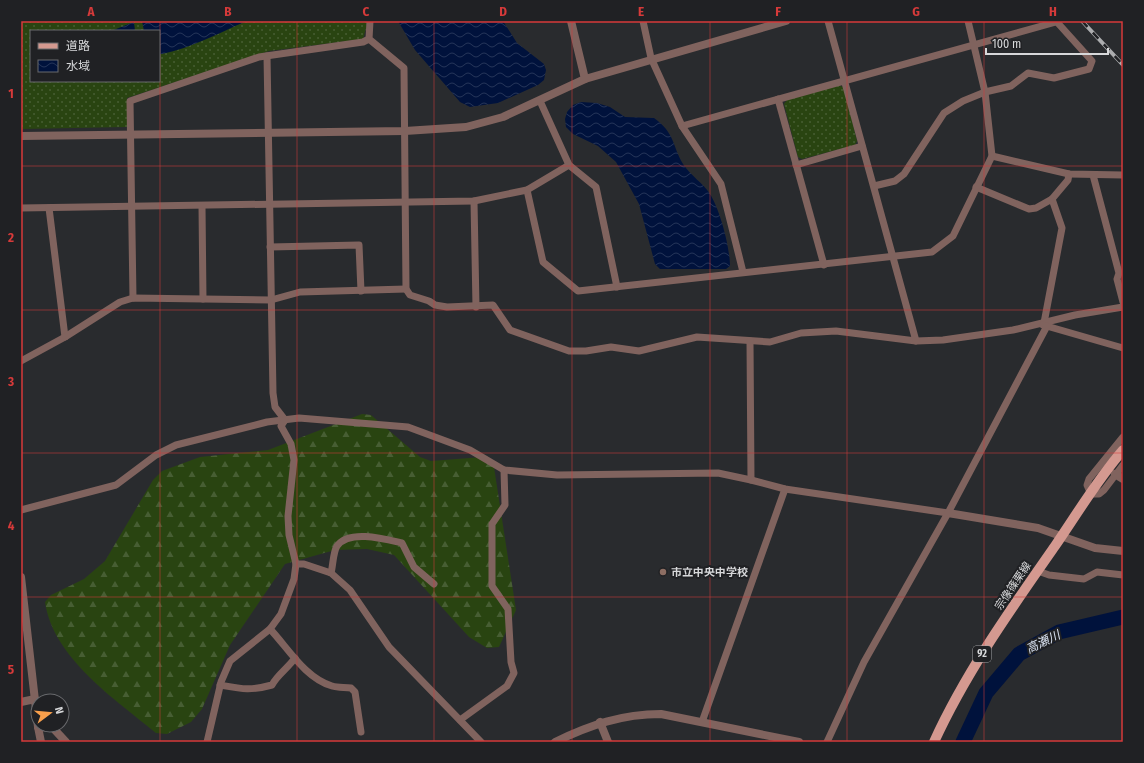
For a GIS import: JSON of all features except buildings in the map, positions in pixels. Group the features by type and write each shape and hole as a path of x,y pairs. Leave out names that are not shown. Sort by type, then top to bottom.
{"main road":[{"name":"宗像篠栗線","path":"934,742 958,695 983,652 1061,537 1123,450"}],"street":[{"path":"369,39 370,21"},
{"path":"571,21 585,79"},
{"path":"642,21 651,58 682,126 721,184 743,272"},
{"path":"21,136 405,131 466,127 503,117 585,79 651,58 786,21"},
{"path":"828,21 916,341"},
{"path":"527,190 543,262 578,291 932,252 953,236 992,156 985,92 975,45 968,21"},
{"path":"682,126 975,45 1056,21 1092,61 1089,69 1054,78 1028,73 1011,86 985,92 963,101 944,113 904,174 895,181 874,186"},
{"path":"133,298 132,134 130,101 267,56 363,42 369,39"},
{"path":"369,39 404,68 406,289 410,295 429,301 435,305 447,307 476,307 493,305 510,330 569,351 586,351 611,347 639,351 697,337 770,342 801,333 836,331 916,341 943,340 1044,324 1075,315 1123,307"},
{"path":"267,56 272,393 275,407 284,420"},
{"path":"778,99 824,265"},
{"path":"540,101 569,165 596,187 617,287"},
{"path":"796,165 862,146"},
{"path":"992,156 1069,174 1123,174"},
{"path":"21,208 406,204 474,201 527,190 569,165"},
{"path":"976,188 1028,209 1036,208 1052,199 1068,180 1069,174"},
{"path":"1093,175 1119,273 1117,279 1123,302"},
{"path":"827,742 864,662 948,513 1044,324 1062,228 1052,199"},
{"path":"474,201 476,307"},
{"path":"202,206 203,299"},
{"path":"50,208 65,336"},
{"path":"270,247 359,245 361,291"},
{"path":"21,361 120,302 133,298 271,300 300,292 406,289"},
{"path":"1044,324 1123,348"},
{"path":"750,341 751,480"},
{"path":"21,510 116,485 156,455 176,445 267,422 299,418 408,427 470,450 504,470 557,475 718,473 785,489 1038,528 1095,548 1123,551"},
{"path":"207,742 220,685 230,661 270,629 281,614 294,579 296,564 289,535 288,516 294,460 291,444 281,426 284,420"},
{"path":"1123,437 1089,479 1087,485 1091,494 1099,494 1104,490 1123,465"},
{"path":"460,720 507,686 514,672 508,609 492,586 492,524 505,505 504,470"},
{"path":"1115,474 1123,479"},
{"path":"702,722 785,489"},
{"path":"331,573 336,547 341,542 350,538 371,536 402,543 414,567 434,584"},
{"path":"296,564 304,564 331,573 350,590 389,647 481,742"},
{"path":"1038,571 1049,575 1084,579 1097,572 1123,575"},
{"path":"21,577 34,693"},
{"path":"270,629 295,658 322,682 333,686 351,688 355,692 361,732"},
{"path":"220,685 255,690 272,685 275,679 295,658"},
{"path":"555,742 600,722 641,714 661,714 799,742"},
{"path":"600,722 608,742"},
{"path":"58,733 66,742"}],"green space":[{"path":"21,21 368,21 363,39 269,51 127,98 127,127 21,129"},
{"path":"839,85 844,88 857,141 855,145 802,159 798,157 784,104 787,100"},
{"path":"362,414 371,415 420,457 431,461 483,457 494,467 516,610 499,647 487,648 469,637 394,555 367,549 335,550 285,564 230,645 202,709 191,722 167,734 156,733 88,676 73,659 60,641 50,622 45,602 51,595 84,579 105,561 153,480 162,471 200,457 268,450"}],"water":[{"path":"142,21 247,21 184,48 162,54 160,54 160,30 144,30"},
{"path":"398,21 503,21 517,43 544,64 546,70 544,80 538,85 498,103 470,107 460,102 415,50"},
{"path":"134,22 135,30 114,30"},
{"path":"581,102 597,103 610,107 625,117 654,118 666,129 670,134 683,164 707,190 714,201 721,219 726,239 730,266 726,269 660,269 655,264 639,204 616,162 598,146 573,134 566,127 565,119 567,112 573,105"}],"waterway":[{"name":"高瀬川","path":"963,742 986,693 1019,654 1059,632 1123,617"}],"railway":[{"path":"1082,21 1123,65"}],"place":[{"name":"市立中央中学校","path":"663,572"}]}
